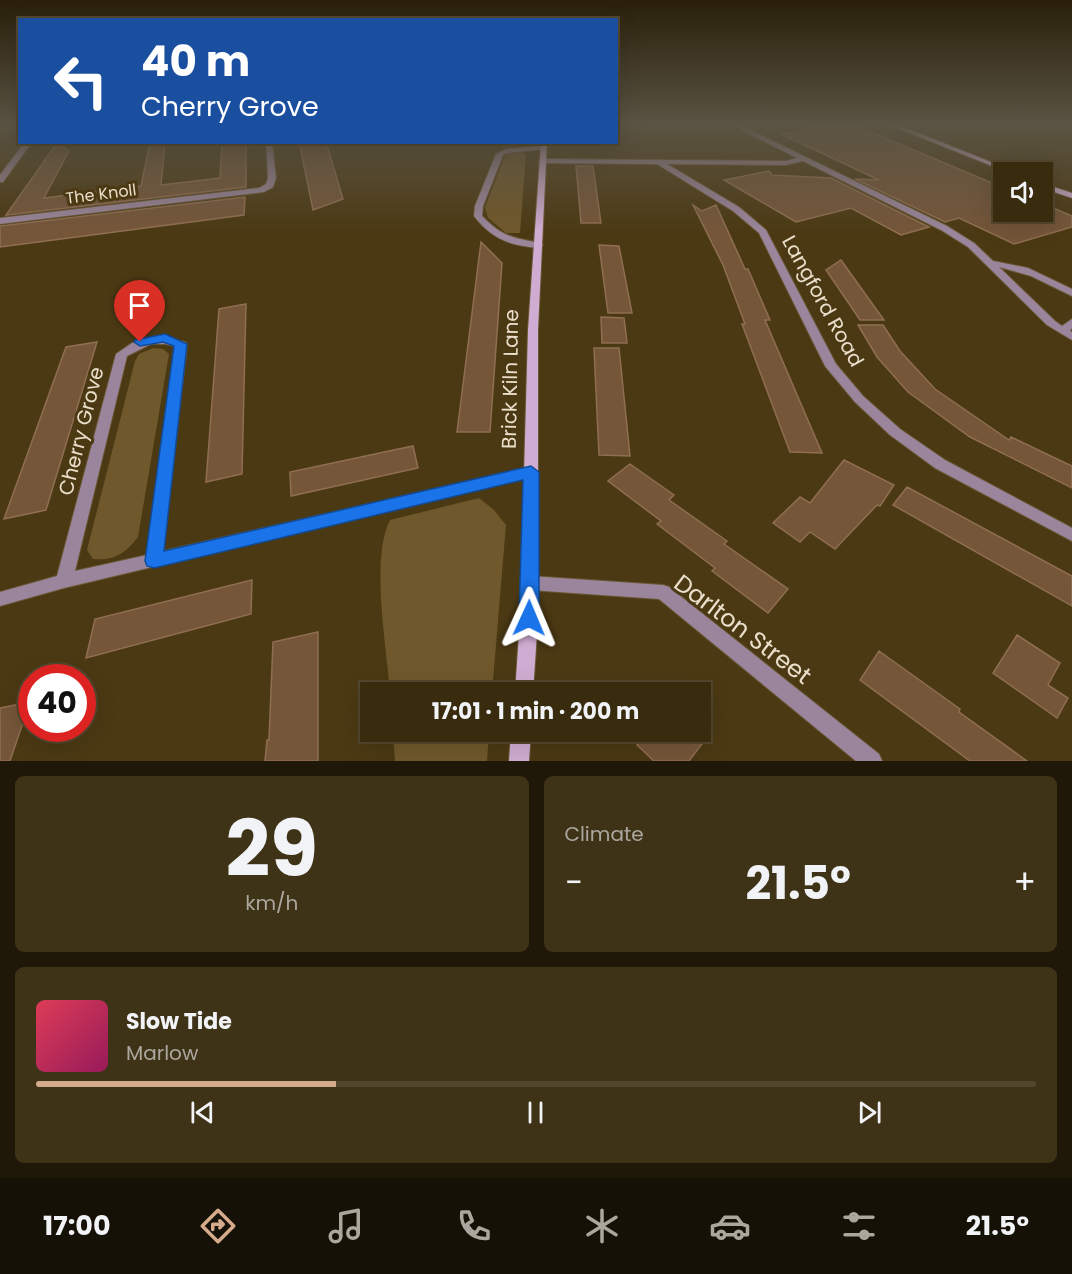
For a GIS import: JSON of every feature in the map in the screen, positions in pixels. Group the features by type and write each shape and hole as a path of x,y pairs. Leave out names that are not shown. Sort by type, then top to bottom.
{"street":[{"path":"0,180 16,160"},
{"name":"The Knoll","path":"0,221 261,190 270,185 272,178 270,160"},
{"name":"Brick Kiln Lane","path":"498,160 479,206 478,216 490,229 512,243 537,245"},
{"path":"543,161 660,164 786,163 802,160"},
{"path":"805,160 944,228 971,244 994,264 1051,323 1067,334 1072,322"},
{"name":"Brick Kiln Lane","path":"525,682 530,583 533,330 543,161"},
{"name":"Langford Road","path":"660,164 736,209 762,232 831,366 859,399 896,432 940,464 1072,535"},
{"path":"1053,188 1072,196"},
{"path":"994,264 1009,264 1022,268 1072,293"},
{"name":"Cherry Grove","path":"64,581 122,354 140,342 165,338 181,344 154,561"},
{"path":"0,599 64,581 531,472"},
{"name":"Darlton Street","path":"530,583 663,592 872,761"},
{"path":"519,761 520,742"}],"shaded area":[{"path":"504,160 526,160 520,233 506,233 488,218 485,207"},
{"path":"153,348 163,349 169,354 138,537 118,555 107,559 93,559 87,550 135,361 139,354"},
{"path":"479,498 494,510 506,525 493,682 389,682 380,580 384,537 390,520"},
{"path":"394,742 488,742 487,761 395,761"}],"building":[{"path":"45,160 64,160 44,198 141,186 146,160 163,160 161,185 220,178 221,160 246,160 246,187 6,215"},
{"path":"303,160 331,160 343,199 313,210"},
{"path":"835,160 936,160 993,183 993,222 1053,222 1053,208 1072,216 1072,227 1014,244 959,218 945,222 855,179 879,180"},
{"path":"576,166 593,166 601,223 581,223"},
{"path":"769,171 772,175 831,178 929,227 901,235 851,208 796,222 724,180"},
{"path":"245,197 244,215 0,247 0,226"},
{"path":"693,205 702,211 716,205 770,320 765,320 822,453 790,452 742,324 745,324 723,265"},
{"path":"481,242 502,263 490,432 457,432"},
{"path":"599,245 619,246 632,313 608,313"},
{"path":"841,260 884,320 860,320 826,270"},
{"path":"246,304 242,474 206,482 219,309"},
{"path":"601,317 624,318 627,343 602,343"},
{"path":"858,325 883,325 900,351 935,389 1009,440 1011,437 1072,466 1072,488 970,437 908,392 877,357"},
{"path":"97,342 46,510 4,519 66,347"},
{"path":"594,348 619,348 630,456 599,455"},
{"path":"413,446 418,468 291,496 290,472"},
{"path":"844,460 894,485 880,506 877,505 835,549 810,532 800,542 773,523 800,497 810,503"},
{"path":"630,464 674,495 669,500 727,541 724,544 788,589 768,613 712,571 715,568 657,524 661,521 608,481"},
{"path":"907,487 1072,576 1072,606 893,505"},
{"path":"252,580 251,614 86,658 95,619"},
{"path":"318,632 318,761 265,761 267,740 269,740 273,642"},
{"path":"1017,635 1060,663 1048,685 1068,698 1057,718 993,673"},
{"path":"879,651 1027,761 970,761 860,680"},
{"path":"18,704 18,737 10,761 0,761 0,708"},
{"path":"640,742 703,742 689,761 654,761 637,745"}],"route":[{"path":"140,342 165,338 181,344 154,561 531,472 529,618"}]}
